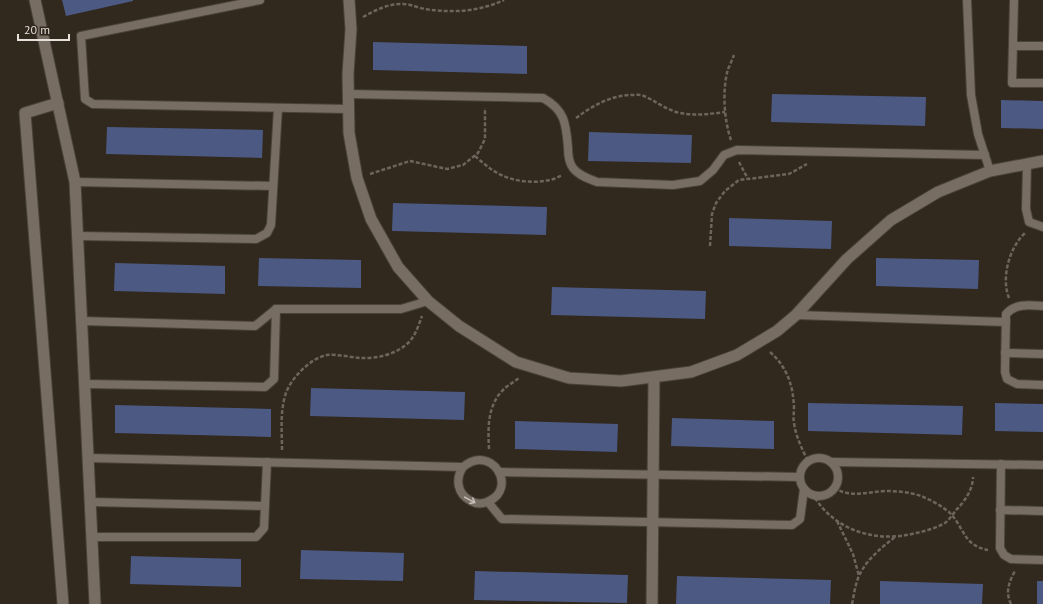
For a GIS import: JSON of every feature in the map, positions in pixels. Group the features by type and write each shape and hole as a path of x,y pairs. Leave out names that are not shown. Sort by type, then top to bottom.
{"street":[{"path":"35,0 75,182 95,604"},
{"path":"349,0 351,24 348,74 349,133 357,178 371,219 398,267 425,302 459,326 516,362 569,378 621,381 691,372 737,355 777,331 796,314 847,259 891,220 938,192 990,170 1043,161"},
{"path":"58,103 25,113 63,604"},
{"path":"652,604 654,377"}],"lane":[{"path":"260,0 81,36 85,99 93,104 348,109"},
{"path":"967,0 971,95 978,134 990,170"},
{"path":"1014,0 1012,82 1043,83"},
{"path":"1013,46 1043,46"},
{"path":"348,94 543,98 553,103 562,114 568,155 573,168 585,178 597,182 673,185 700,181 713,170 724,156 737,150 985,155"},
{"path":"78,236 256,239 266,233 271,225 278,108"},
{"path":"1027,164 1026,209 1029,222 1043,227"},
{"path":"75,182 273,186"},
{"path":"82,321 255,326 276,309 401,309 425,302"},
{"path":"1043,306 1020,305 1011,309 1006,314 1005,354 1005,372 1007,379 1017,384 1043,385"},
{"path":"85,384 265,387 274,378 276,309"},
{"path":"796,314 1006,322"},
{"path":"1005,354 1043,354"},
{"path":"88,458 463,467"},
{"path":"820,458 831,462 838,473 838,480 834,488 827,495 814,496 808,493 801,483 800,471 808,461 820,458"},
{"path":"475,460 489,462 495,466 499,472 501,486 498,493 488,502 480,503 466,499 458,487 459,473 463,467 475,460"},
{"path":"92,537 256,537 264,528 267,462"},
{"path":"831,462 1043,465"},
{"path":"1000,464 1000,548 1004,556 1011,560 1043,560"},
{"path":"499,472 800,477"},
{"path":"488,502 502,519 792,525 800,519 804,489"},
{"path":"90,502 265,506"},
{"path":"1000,510 1043,511"}],"path":[{"path":"351,24 382,7 403,4 450,12 475,9 504,0"},
{"path":"734,55 728,70 724,100 725,112 728,132 748,179"},
{"path":"565,127 587,110 607,100 624,95 642,95 666,108 680,113 705,115 725,112"},
{"path":"357,178 410,161 448,169 463,165 478,153 486,139 486,97"},
{"path":"710,246 712,214 716,203 725,191 739,180 789,174 803,167 821,152"},
{"path":"475,156 501,175 520,180 539,182 558,178 573,168"},
{"path":"1013,308 1008,295 1006,281 1007,267 1010,255 1022,235 1034,224"},
{"path":"282,463 282,410 286,394 294,377 315,360 327,355 362,358 380,357 398,350 411,340 419,325 425,302"},
{"path":"759,342 779,359 787,372 791,385 794,406 794,422 798,441 808,461"},
{"path":"489,462 488,427 492,406 503,390 519,378 537,368"},
{"path":"814,496 822,508 836,520 857,532 895,537 930,530 946,522 967,497 973,481 973,464"},
{"path":"834,488 842,493 850,494 885,491 904,492 921,496 939,505 952,516 969,541 976,547 1002,552"},
{"path":"836,520 853,554 859,576"},
{"path":"852,604 854,591 859,576 880,549 895,537"},
{"path":"1011,604 1007,591 1010,580 1021,560"}],"building":[{"path":"62,0 133,0 133,1 66,16"},
{"path":"373,42 527,46 527,74 373,70"},
{"path":"772,94 926,97 925,126 771,122"},
{"path":"1001,100 1043,101 1043,129 1001,128"},
{"path":"107,127 263,130 262,158 106,154"},
{"path":"589,132 692,135 691,163 588,161"},
{"path":"393,203 547,207 546,235 392,231"},
{"path":"729,218 832,221 831,249 729,246"},
{"path":"259,258 361,260 361,288 258,286"},
{"path":"876,258 979,260 978,289 876,286"},
{"path":"115,263 225,266 225,294 114,291"},
{"path":"552,287 706,291 705,319 551,315"},
{"path":"311,388 465,392 464,420 310,416"},
{"path":"808,403 963,406 962,435 808,431"},
{"path":"995,403 1043,404 1043,432 995,431"},
{"path":"115,405 271,409 271,437 115,433"},
{"path":"672,418 774,421 774,449 671,446"},
{"path":"515,421 618,424 617,452 515,449"},
{"path":"301,550 404,553 403,581 300,579"},
{"path":"131,556 241,559 241,587 130,584"},
{"path":"475,571 628,575 627,603 474,600"},
{"path":"677,576 831,580 830,604 676,604"},
{"path":"880,581 983,584 982,604 880,604"},
{"path":"1037,581 1043,581 1043,604 1037,604"}]}
